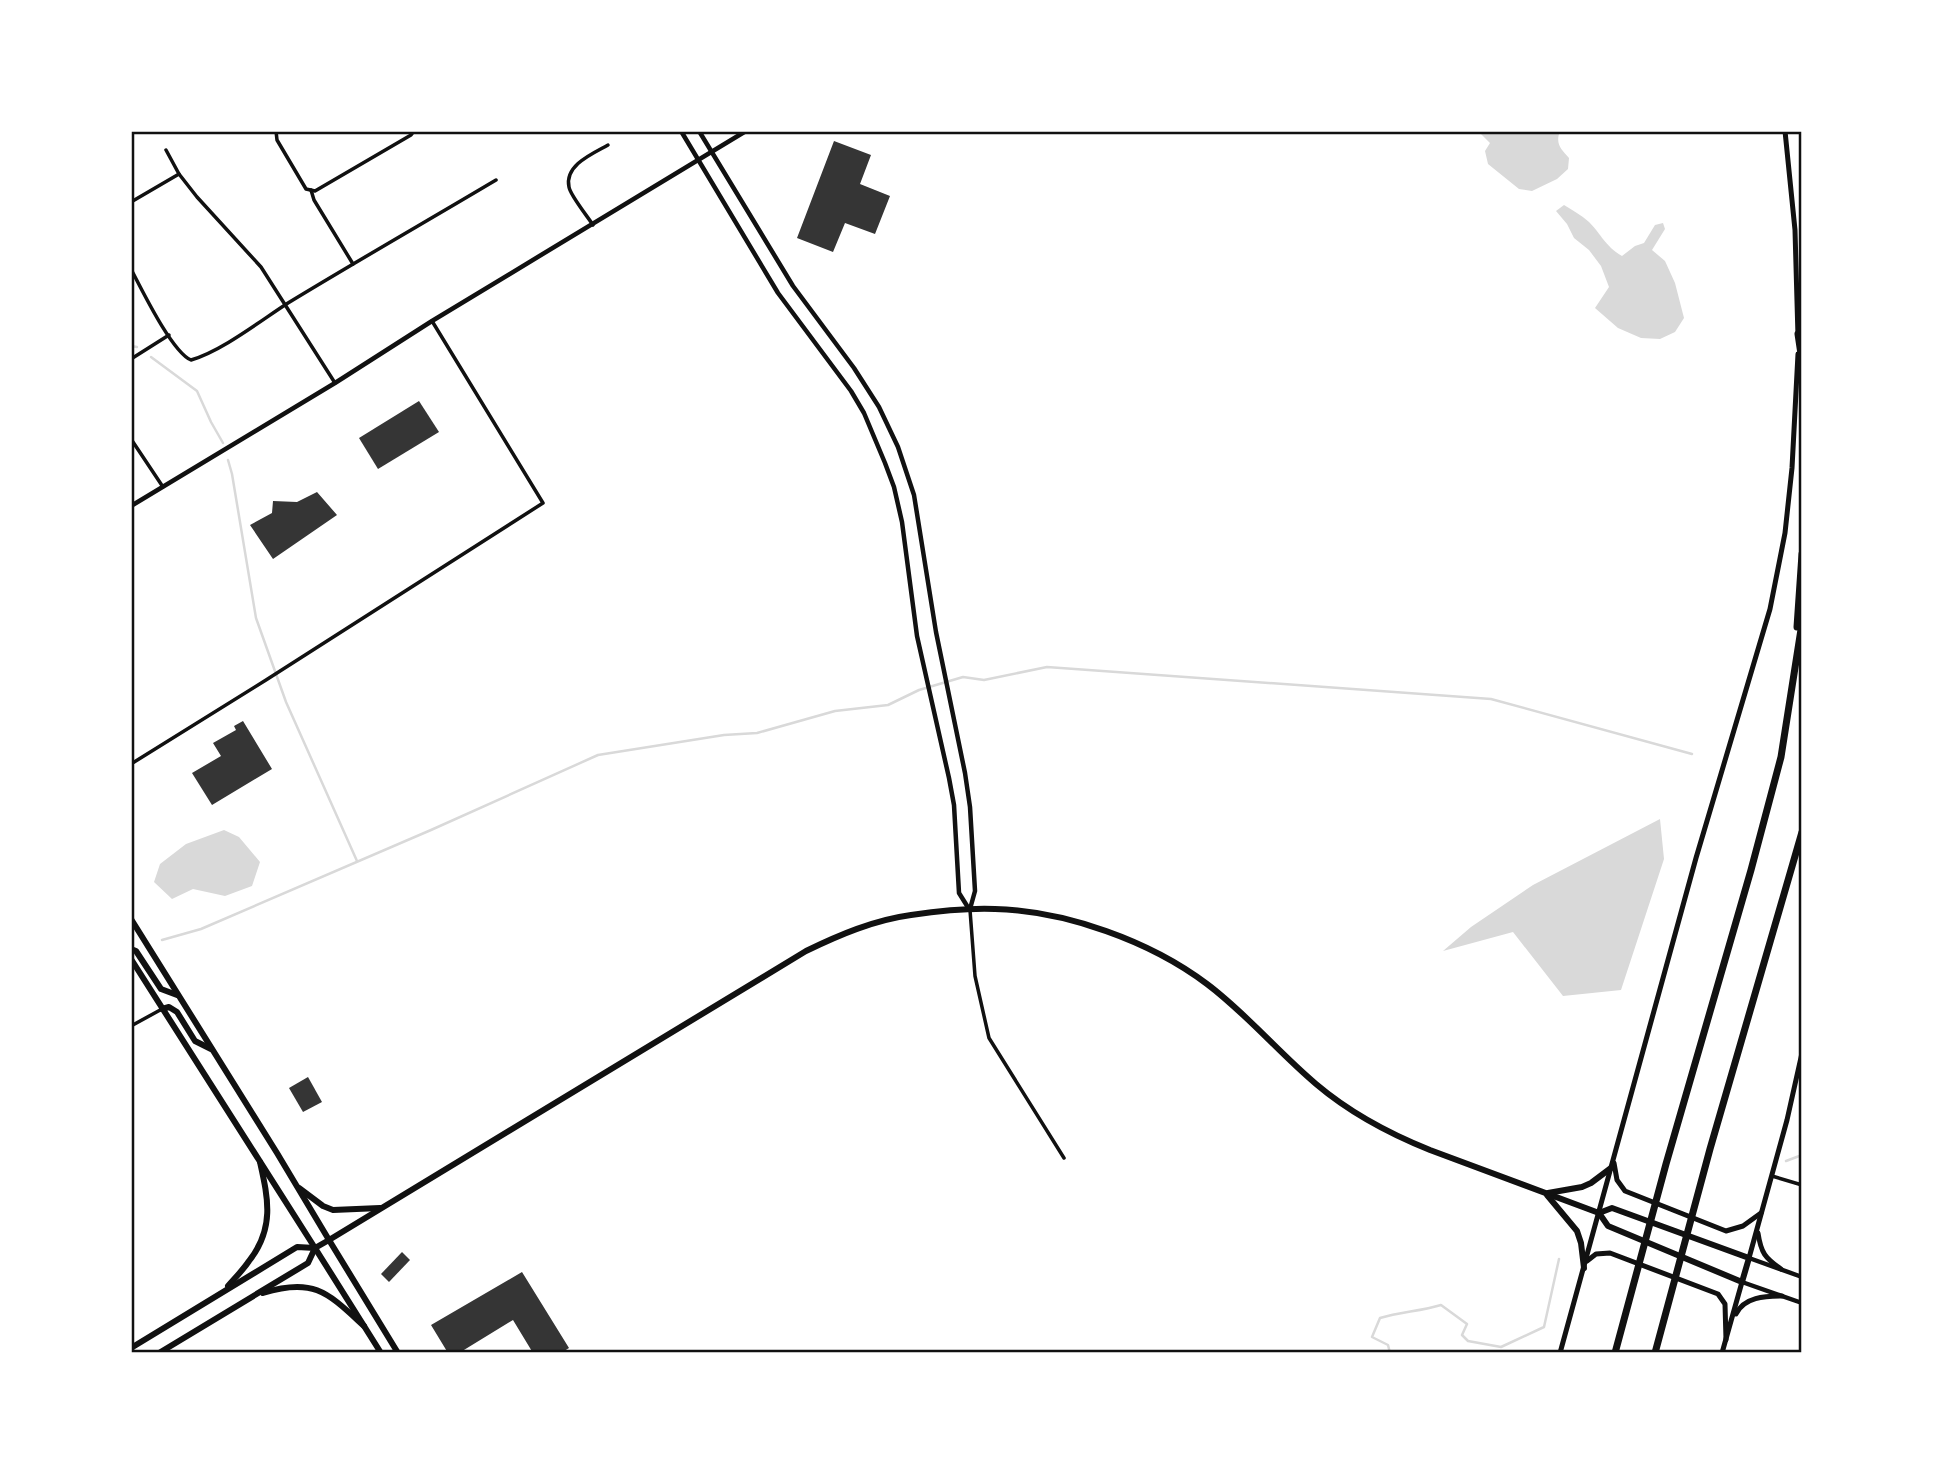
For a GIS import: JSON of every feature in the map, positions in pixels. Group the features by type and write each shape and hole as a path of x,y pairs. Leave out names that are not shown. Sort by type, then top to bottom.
{"highway":[{"path":"1798,334 1802,362"},
{"path":"1794,676 1802,554"},
{"path":"1615,1353 1781,757 1802,623"},
{"path":"1655,1353 1710,1149 1802,832"}],"main road":[{"path":"1560,1353 1693,870 1770,609 1785,533 1798,378 1798,334 1795,230 1785,131"},
{"path":"131,1348 297,1247 315,1248 329,1240 806,951 835,937 873,924 910,915 970,910 995,909 1052,916 1088,926 1147,949 1206,983 1247,1017 1262,1035 1316,1084 1402,1139 1599,1213 1608,1226 1742,1282"},
{"path":"131,919 398,1353"},
{"path":"131,949 136,951 161,989 178,996"},
{"path":"131,959 381,1353"},
{"path":"162,1009 169,1007 177,1012 195,1041 212,1049"},
{"path":"1722,1353 1787,1120 1802,1053"},
{"path":"223,1292 255,1253 266,1228 268,1196 260,1161"},
{"path":"1546,1193 1582,1187 1591,1183 1612,1164"},
{"path":"1612,1164 1617,1180 1625,1191 1726,1231 1743,1226 1762,1213"},
{"path":"296,1185 323,1206 333,1210 382,1208"},
{"path":"1546,1193 1577,1231 1584,1265"},
{"path":"1599,1213 1612,1208 1749,1258"},
{"path":"1757,1228 1761,1250 1769,1261 1781,1269"},
{"path":"159,1353 308,1263 315,1248"},
{"path":"1584,1265 1596,1254 1610,1253 1718,1294 1725,1304 1726,1340"},
{"path":"251,1297 286,1287 304,1286 327,1294 364,1326"},
{"path":"1730,1327 1740,1306 1765,1296 1782,1296"}],"street":[{"path":"276,131 277,140 306,189 315,191 414,131"},
{"path":"681,131 778,293 844,380 864,413 885,463 904,535 917,636 954,805 959,893 970,910"},
{"path":"699,131 793,286 854,368 882,413 898,447 914,495 936,632 965,773 970,807 975,891 970,910 975,976 989,1038 1063,1158"},
{"path":"131,506 746,131"},
{"path":"593,225 569,187 570,176 576,165 608,145"},
{"path":"166,150 179,174 208,211 261,267 335,383"},
{"path":"131,202 179,174"},
{"path":"131,270 154,312 185,358 201,358 496,180"},
{"path":"310,190 353,264"},
{"path":"131,764 543,503 432,321"},
{"path":"131,359 169,335"},
{"path":"131,439 163,487"},
{"path":"131,1026 162,1009"},
{"path":"1772,1176 1802,1185"},
{"path":"1749,1258 1802,1277"},
{"path":"1742,1282 1802,1303"}],"shaded area":[{"path":"1478,131 1560,131 1559,143 1569,158 1568,169 1557,179 1532,191 1519,189 1488,164 1485,151 1490,143"},
{"path":"1564,205 1589,222 1607,244 1622,256 1644,243 1655,225 1663,223 1665,229 1652,250 1665,261 1675,283 1684,318 1675,332 1660,339 1641,338 1618,328 1595,308 1609,287 1601,266 1589,250 1574,238 1556,211"},
{"path":"1660,819 1664,859 1621,990 1563,996 1513,932 1443,951 1471,927 1533,885"},
{"path":"224,830 239,837 260,862 252,886 225,896 193,889 172,899 154,882 160,864 186,844"}],"building":[{"path":"834,141 871,155 860,184 890,196 875,234 845,223 833,252 797,238"},
{"path":"419,401 439,432 378,469 359,438"},
{"path":"317,492 337,515 273,559 250,525 272,513 273,501 297,502"},
{"path":"243,721 272,769 212,805 192,773 221,756 213,743 236,730 234,726"},
{"path":"308,1077 322,1102 303,1112 289,1088"},
{"path":"402,1252 410,1260 389,1282 381,1274"},
{"path":"522,1272 569,1348 561,1353 533,1353 513,1320 459,1353 448,1353 431,1325"}],"waterway":[{"path":"131,346 137,347"},
{"path":"151,357 197,391 223,443"},
{"path":"228,460 256,618 286,702 357,861"},
{"path":"162,940 201,929 598,755 724,735 757,733 835,711 888,705 919,690 963,677 984,680 1047,667 1491,699 1692,754"},
{"path":"1786,1161 1802,1155"},
{"path":"1390,1353 1388,1345 1372,1337 1380,1318 1441,1305 1467,1324 1462,1335 1468,1341 1501,1347 1544,1327 1559,1259"}]}
